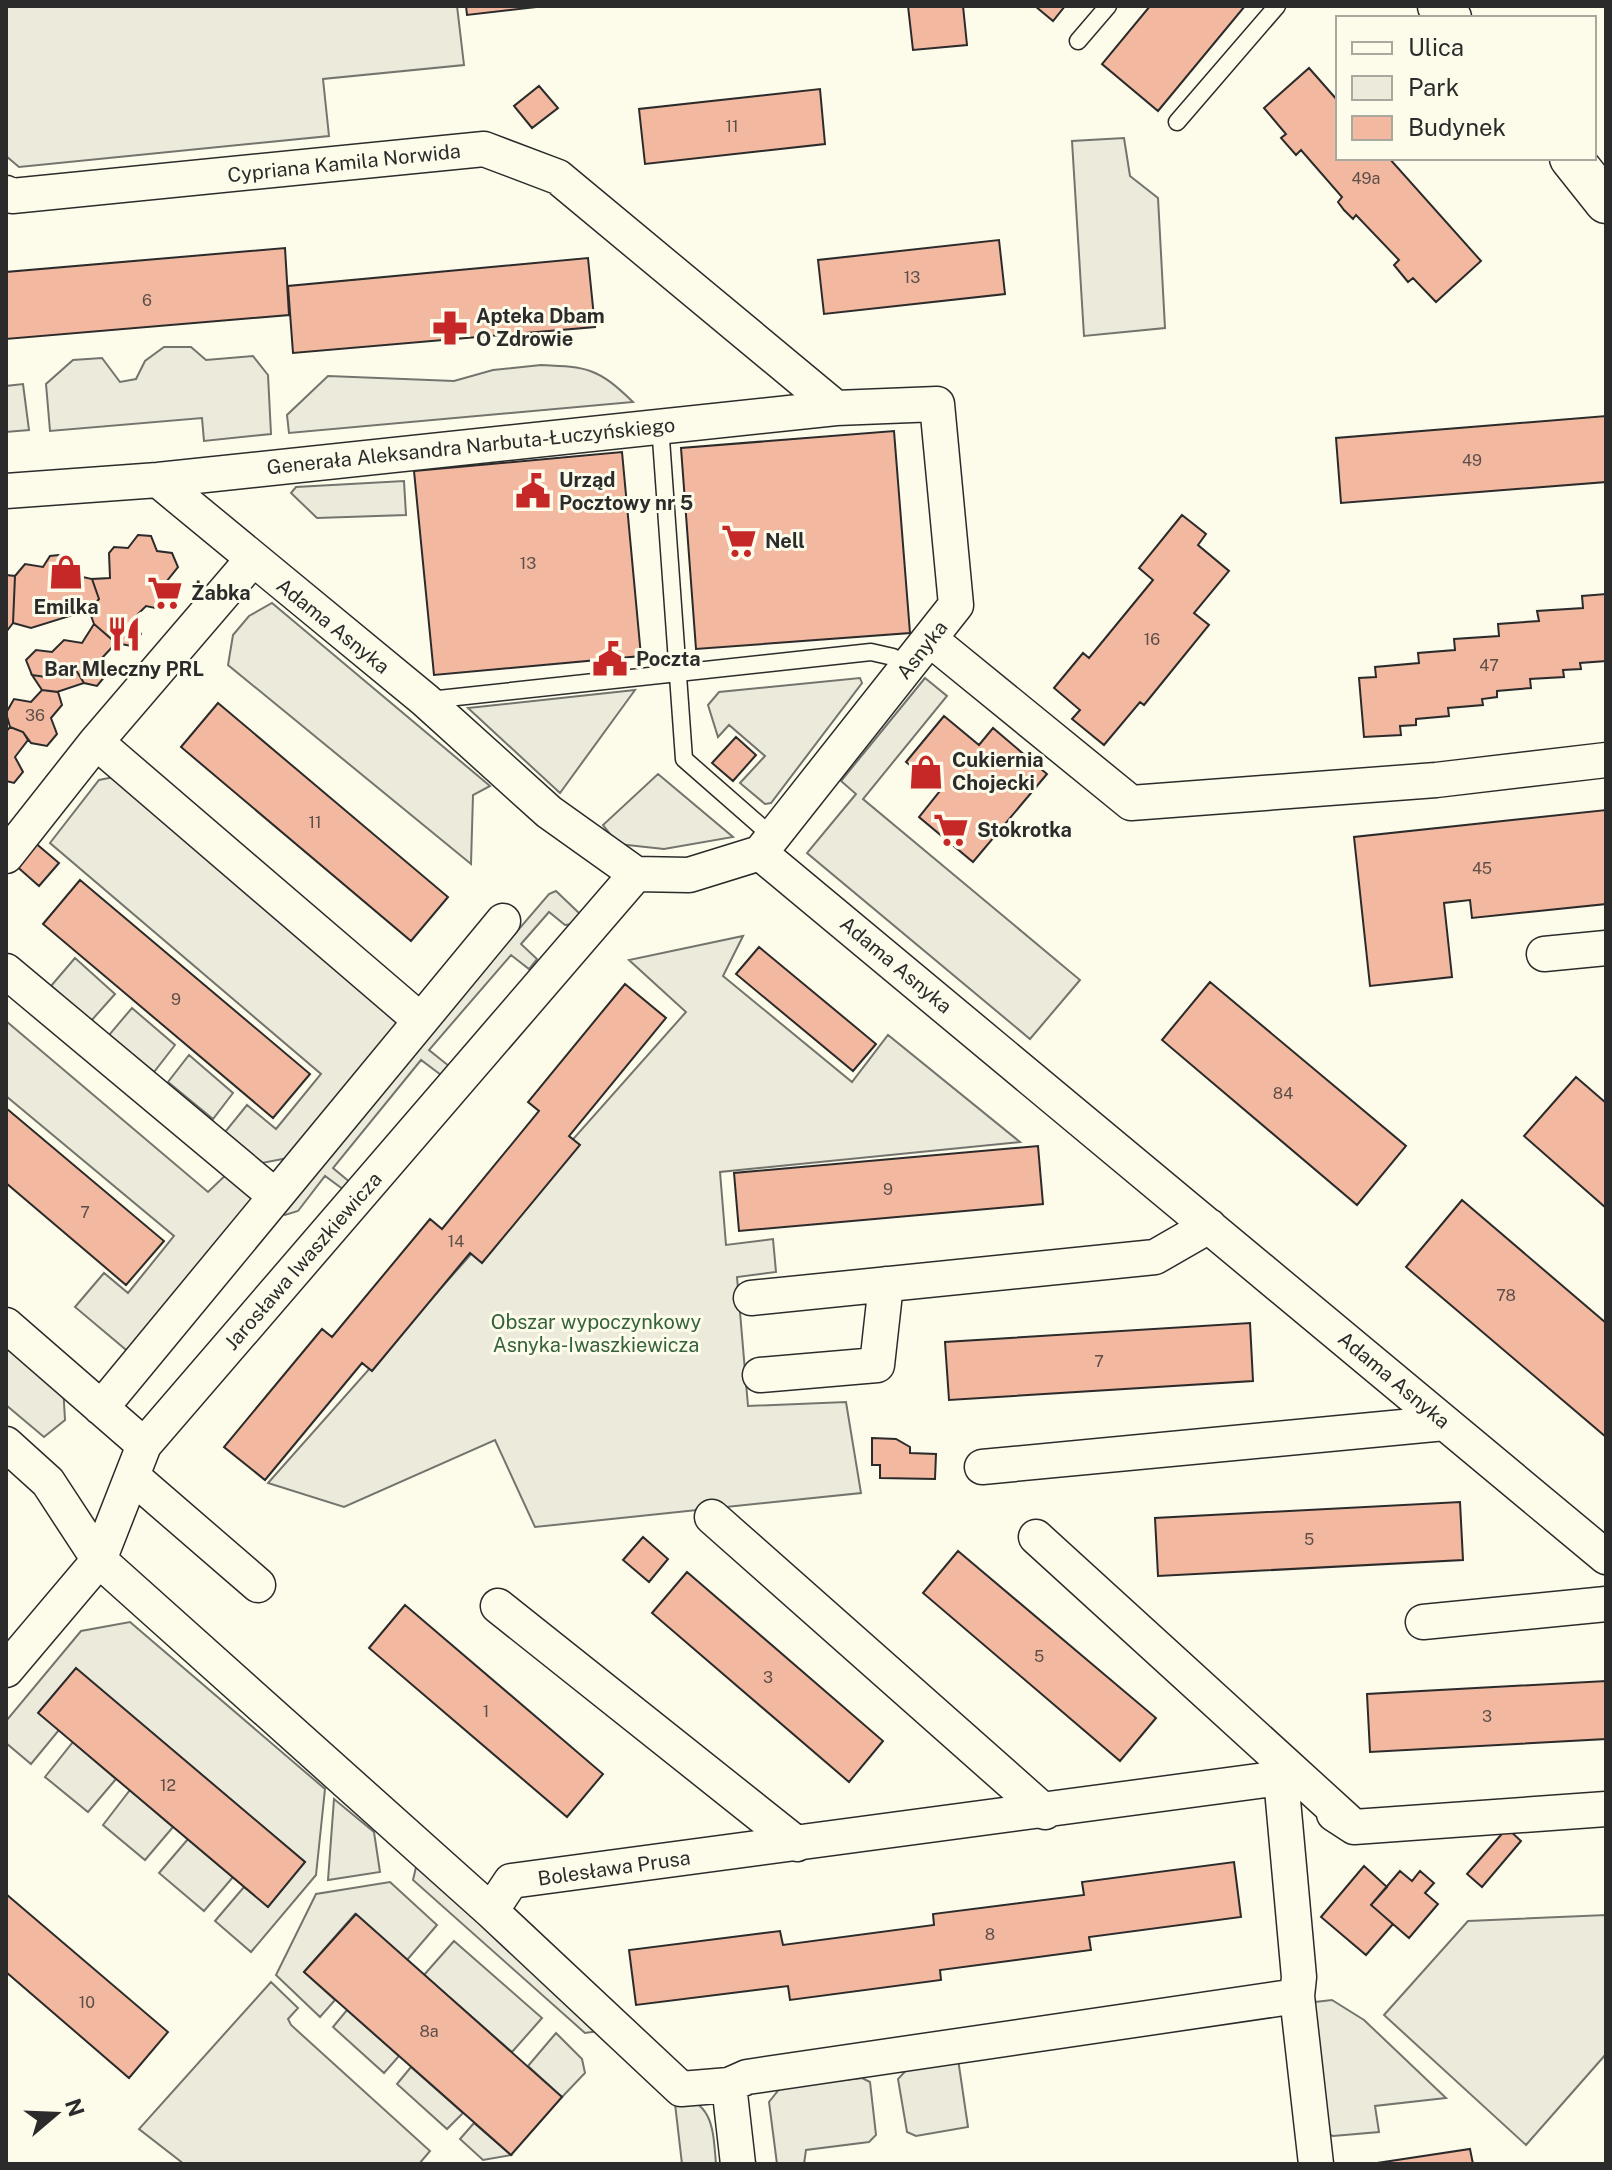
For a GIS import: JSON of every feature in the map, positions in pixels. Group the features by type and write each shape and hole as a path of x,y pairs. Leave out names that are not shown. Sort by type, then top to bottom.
{"street":[{"name":"Cypriana Kamila Norwida","path":"6,193 12,196 484,149 558,177 836,408"},
{"path":"1573,160 1606,202"},
{"name":"Generała Aleksandra Narbuta-Łuczyńskiego","path":"6,491 158,480 836,408 937,404"},
{"name":"Asnyka","path":"767,845 956,605 937,404"},
{"name":"Adama Asnyka","path":"158,480 425,700 549,812 636,874"},
{"path":"6,856 96,742 252,560"},
{"path":"931,640 1131,803 1436,780 1606,760"},
{"path":"96,742 420,1020"},
{"path":"636,874 689,875 767,845"},
{"name":"Adama Asnyka","path":"767,845 1209,1226 1606,1557"},
{"name":"Jarosława Iwaszkiewicza","path":"6,1670 99,1560 138,1460 636,874"},
{"path":"101,1408 503,921"},
{"path":"1544,954 1606,948"},
{"path":"6,971 274,1195"},
{"path":"751,1298 1155,1257 1209,1226"},
{"path":"760,1375 877,1365 886,1284"},
{"path":"6,1325 101,1408 138,1460 258,1585"},
{"path":"982,1467 1445,1423"},
{"path":"6,1444 48,1482 99,1560 491,1911 681,2089 729,2085 747,2077 1297,1996"},
{"path":"712,1517 1045,1812"},
{"path":"1036,1537 1354,1827"},
{"path":"1423,1622 1606,1604"},
{"path":"498,1606 797,1844"},
{"path":"1281,1778 1354,1827 1606,1809"},
{"path":"1281,1778 1299,1977 1297,1996 1316,2164"},
{"name":"Bolesława Prusa","path":"491,1911 511,1881 1045,1812 1281,1778"},
{"path":"729,2085 738,2164"}],"lane":[{"path":"1078,41 1108,6"},
{"path":"1177,122 1277,6"},
{"path":"660,425 684,759 767,845"},
{"path":"425,700 871,652 893,657 907,669"}],"green space":[{"path":"6,6 457,6 464,65 323,79 329,136 19,167 6,156"},
{"path":"164,347 191,347 206,360 253,356 268,375 271,434 204,441 202,418 50,431 46,384 73,360 102,358 120,382 136,379 145,361"},
{"path":"541,365 592,372 610,382 633,402 289,433 287,415 328,376 454,381 493,370"},
{"path":"23,384 29,430 6,432 6,386"},
{"path":"404,481 406,515 317,518 291,493 296,487"},
{"path":"860,678 862,683 771,803 765,804 740,783 765,756 729,725 718,737 708,705 719,692"},
{"path":"635,690 560,793 468,708"},
{"path":"658,774 733,837 664,849 618,844 603,825"},
{"path":"119,776 397,1012 401,1029 298,1156 262,1163 225,1132 247,1105 276,1129 321,1074 50,843 99,780"},
{"path":"556,891 580,914 573,924 565,925 549,912 521,944 537,959 529,969 511,955 429,1050 449,1066 441,1075 421,1060 333,1168 351,1183 344,1190 325,1176 298,1211 285,1215 278,1210 549,894"},
{"name":"Obszar wypoczynkowy Asnyka-Iwaszkiewicza","path":"743,936 723,976 852,1082 888,1035 1020,1142 720,1172 726,1245 773,1239 776,1272 737,1277 748,1406 846,1402 861,1493 535,1527 495,1440 344,1507 268,1483 686,1012 629,960"},
{"path":"75,958 115,994 91,1021 51,986"},
{"path":"132,1008 175,1045 154,1072 109,1035"},
{"path":"6,1021 208,1192 231,1170 245,1185 252,1201 131,1354 75,1307 104,1273 128,1293 174,1236 6,1096"},
{"path":"189,1055 233,1093 213,1119 168,1082"},
{"path":"6,1335 63,1385 65,1420 44,1437 6,1405"},
{"path":"130,1622 325,1789 316,1875 251,1952 215,1921 244,1887 268,1906 305,1862 76,1669 59,1730 31,1764 6,1743 6,1721 81,1631"},
{"path":"73,1742 116,1779 88,1812 45,1777"},
{"path":"130,1790 173,1827 145,1860 103,1825"},
{"path":"334,1799 374,1832 380,1872 328,1880"},
{"path":"188,1839 233,1877 204,1911 159,1873"},
{"path":"417,1863 599,2031 585,2033 413,1880"},
{"path":"390,1882 437,1925 407,1960 355,1914 304,1972 335,2000 320,2017 276,1975 316,1894"},
{"path":"1606,1915 1606,2054 1526,2145 1384,2015 1468,1921"},
{"path":"454,1941 542,2018 512,2052 424,1975"},
{"path":"271,1982 298,2008 288,2019 291,2025 430,2151 419,2164 184,2164 139,2129"},
{"path":"1332,2000 1364,2020 1446,2098 1375,2106 1379,2132 1333,2136 1325,2133 1307,2014 1315,2002"},
{"path":"347,2010 399,2056 384,2073 333,2027"},
{"path":"556,2033 582,2059 585,2073 562,2097 528,2066"},
{"path":"958,2059 968,2127 916,2136 907,2132 898,2079 911,2065"},
{"path":"411,2067 463,2113 447,2129 397,2084"},
{"path":"862,2078 870,2082 876,2135 869,2142 806,2150 804,2164 777,2164 769,2102 781,2087"},
{"path":"674,2095 697,2104 709,2119 716,2164 682,2164"},
{"path":"474,2123 511,2155 483,2160 460,2139"}],"shaded area":[{"path":"1124,138 1130,176 1158,198 1165,328 1084,336 1072,141"},
{"path":"272,603 490,786 473,795 471,864 228,665 233,635 249,616"},
{"path":"925,678 947,696 863,799 1080,980 1030,1039 807,853 856,794 841,781"}],"building":[{"path":"466,6 545,6 467,15"},
{"path":"908,6 963,6 967,45 913,50"},
{"path":"1035,6 1065,6 1053,21"},
{"path":"1150,6 1245,6 1158,111 1102,64"},
{"path":"1309,68 1336,99 1336,160 1391,160 1481,261 1436,302 1413,278 1408,282 1394,265 1399,260 1356,215 1353,219 1344,210 1338,202 1342,197 1301,150 1296,155 1281,138 1286,134 1264,108"},
{"path":"539,86 558,108 532,128 514,106"},
{"path":"820,89 825,144 645,164 639,109"},
{"path":"999,240 1005,294 824,314 818,260"},
{"path":"285,248 289,315 6,339 6,272"},
{"path":"588,258 595,327 293,353 288,286"},
{"path":"1606,416 1606,482 1341,503 1336,438"},
{"path":"894,431 910,633 696,649 681,448"},
{"path":"622,452 641,656 434,675 414,471"},
{"path":"1182,515 1206,534 1198,545 1229,571 1194,613 1209,625 1144,705 1140,702 1104,745 1072,719 1080,710 1054,688 1083,653 1089,658 1153,580 1139,568"},
{"path":"138,535 151,536 157,551 172,553 178,567 167,581 172,595 160,609 146,606 134,618 141,634 131,646 116,643 94,624 89,610 99,599 92,579 110,578 109,553 114,547 128,548"},
{"path":"50,556 71,559 78,576 92,579 99,599 89,610 31,628 13,623 15,576 25,564 43,567"},
{"path":"6,575 15,576 13,623 6,632"},
{"path":"1606,594 1606,661 1580,663 1581,669 1563,670 1564,677 1530,679 1531,688 1497,691 1497,697 1482,699 1483,705 1448,708 1449,716 1416,719 1416,725 1400,726 1401,735 1364,737 1359,678 1376,677 1375,667 1419,663 1418,653 1455,650 1454,639 1499,636 1498,624 1539,621 1537,611 1583,608 1582,596"},
{"path":"94,624 116,643 101,659 106,675 97,686 84,683 76,670 57,664 46,677 32,675 26,660 36,650 52,652 64,640 82,643"},
{"path":"57,664 76,670 84,683 57,692 42,690 32,675 46,677"},
{"path":"42,690 58,692 62,705 51,718 57,734 47,746 31,743 23,732 10,727 6,713 14,699 31,702"},
{"path":"218,703 448,897 411,941 181,747"},
{"path":"944,716 979,745 993,728 1047,774 973,862 919,817 940,791 906,762"},
{"path":"10,727 23,732 28,740 15,757 23,772 14,783 6,781 6,732"},
{"path":"736,737 756,755 733,781 712,763"},
{"path":"1606,810 1606,904 1472,918 1470,900 1444,903 1452,977 1370,986 1354,837"},
{"path":"33,841 59,863 39,886 14,864"},
{"path":"80,880 310,1074 273,1118 43,924"},
{"path":"759,947 876,1044 853,1071 736,974"},
{"path":"1210,982 1406,1146 1357,1205 1162,1040"},
{"path":"625,984 666,1018 569,1136 580,1145 482,1263 470,1253 372,1371 362,1363 265,1480 224,1447 322,1329 332,1337 430,1219 442,1229 539,1111 528,1102"},
{"path":"1576,1077 1606,1103 1606,1208 1524,1136"},
{"path":"6,1108 164,1241 126,1285 6,1183"},
{"path":"1038,1146 1043,1204 739,1231 734,1173"},
{"path":"1462,1200 1606,1323 1606,1437 1406,1267"},
{"path":"1250,1323 1253,1381 949,1400 945,1342"},
{"path":"872,1438 896,1439 910,1447 910,1453 936,1454 935,1479 880,1478 880,1465 872,1465"},
{"path":"1460,1502 1463,1560 1158,1576 1155,1518"},
{"path":"643,1537 668,1559 649,1582 623,1560"},
{"path":"958,1551 1156,1718 1120,1761 923,1593"},
{"path":"687,1572 883,1741 849,1782 652,1613"},
{"path":"405,1605 603,1774 567,1817 369,1648"},
{"path":"76,1668 305,1862 268,1907 38,1713"},
{"path":"1606,1681 1606,1739 1370,1752 1367,1694"},
{"path":"1507,1828 1521,1841 1482,1887 1467,1874"},
{"path":"1234,1862 1241,1917 1089,1937 1091,1950 940,1970 941,1980 790,2000 788,1986 636,2005 629,1950 780,1931 783,1945 934,1925 933,1914 1084,1895 1082,1882"},
{"path":"1364,1866 1387,1887 1371,1905 1393,1924 1366,1955 1321,1917"},
{"path":"1400,1871 1412,1881 1420,1871 1434,1883 1425,1893 1438,1904 1409,1938 1371,1905"},
{"path":"6,1894 168,2032 129,2078 6,1972"},
{"path":"356,1914 562,2097 511,2155 304,1972"},
{"path":"1470,2149 1473,2164 1377,2163"}],"place":[{"name":"Apteka Dbam O Zdrowie","path":"450,328"},
{"name":"Urząd Pocztowy nr 5","path":"533,491"},
{"name":"Nell","path":"739,541"},
{"name":"Emilka","path":"66,572"},
{"name":"Żabka","path":"165,593"},
{"name":"Bar Mleczny PRL","path":"124,634"},
{"name":"Poczta","path":"610,659"},
{"name":"Cukiernia Chojecki","path":"926,772"},
{"name":"Stokrotka","path":"951,830"}]}
